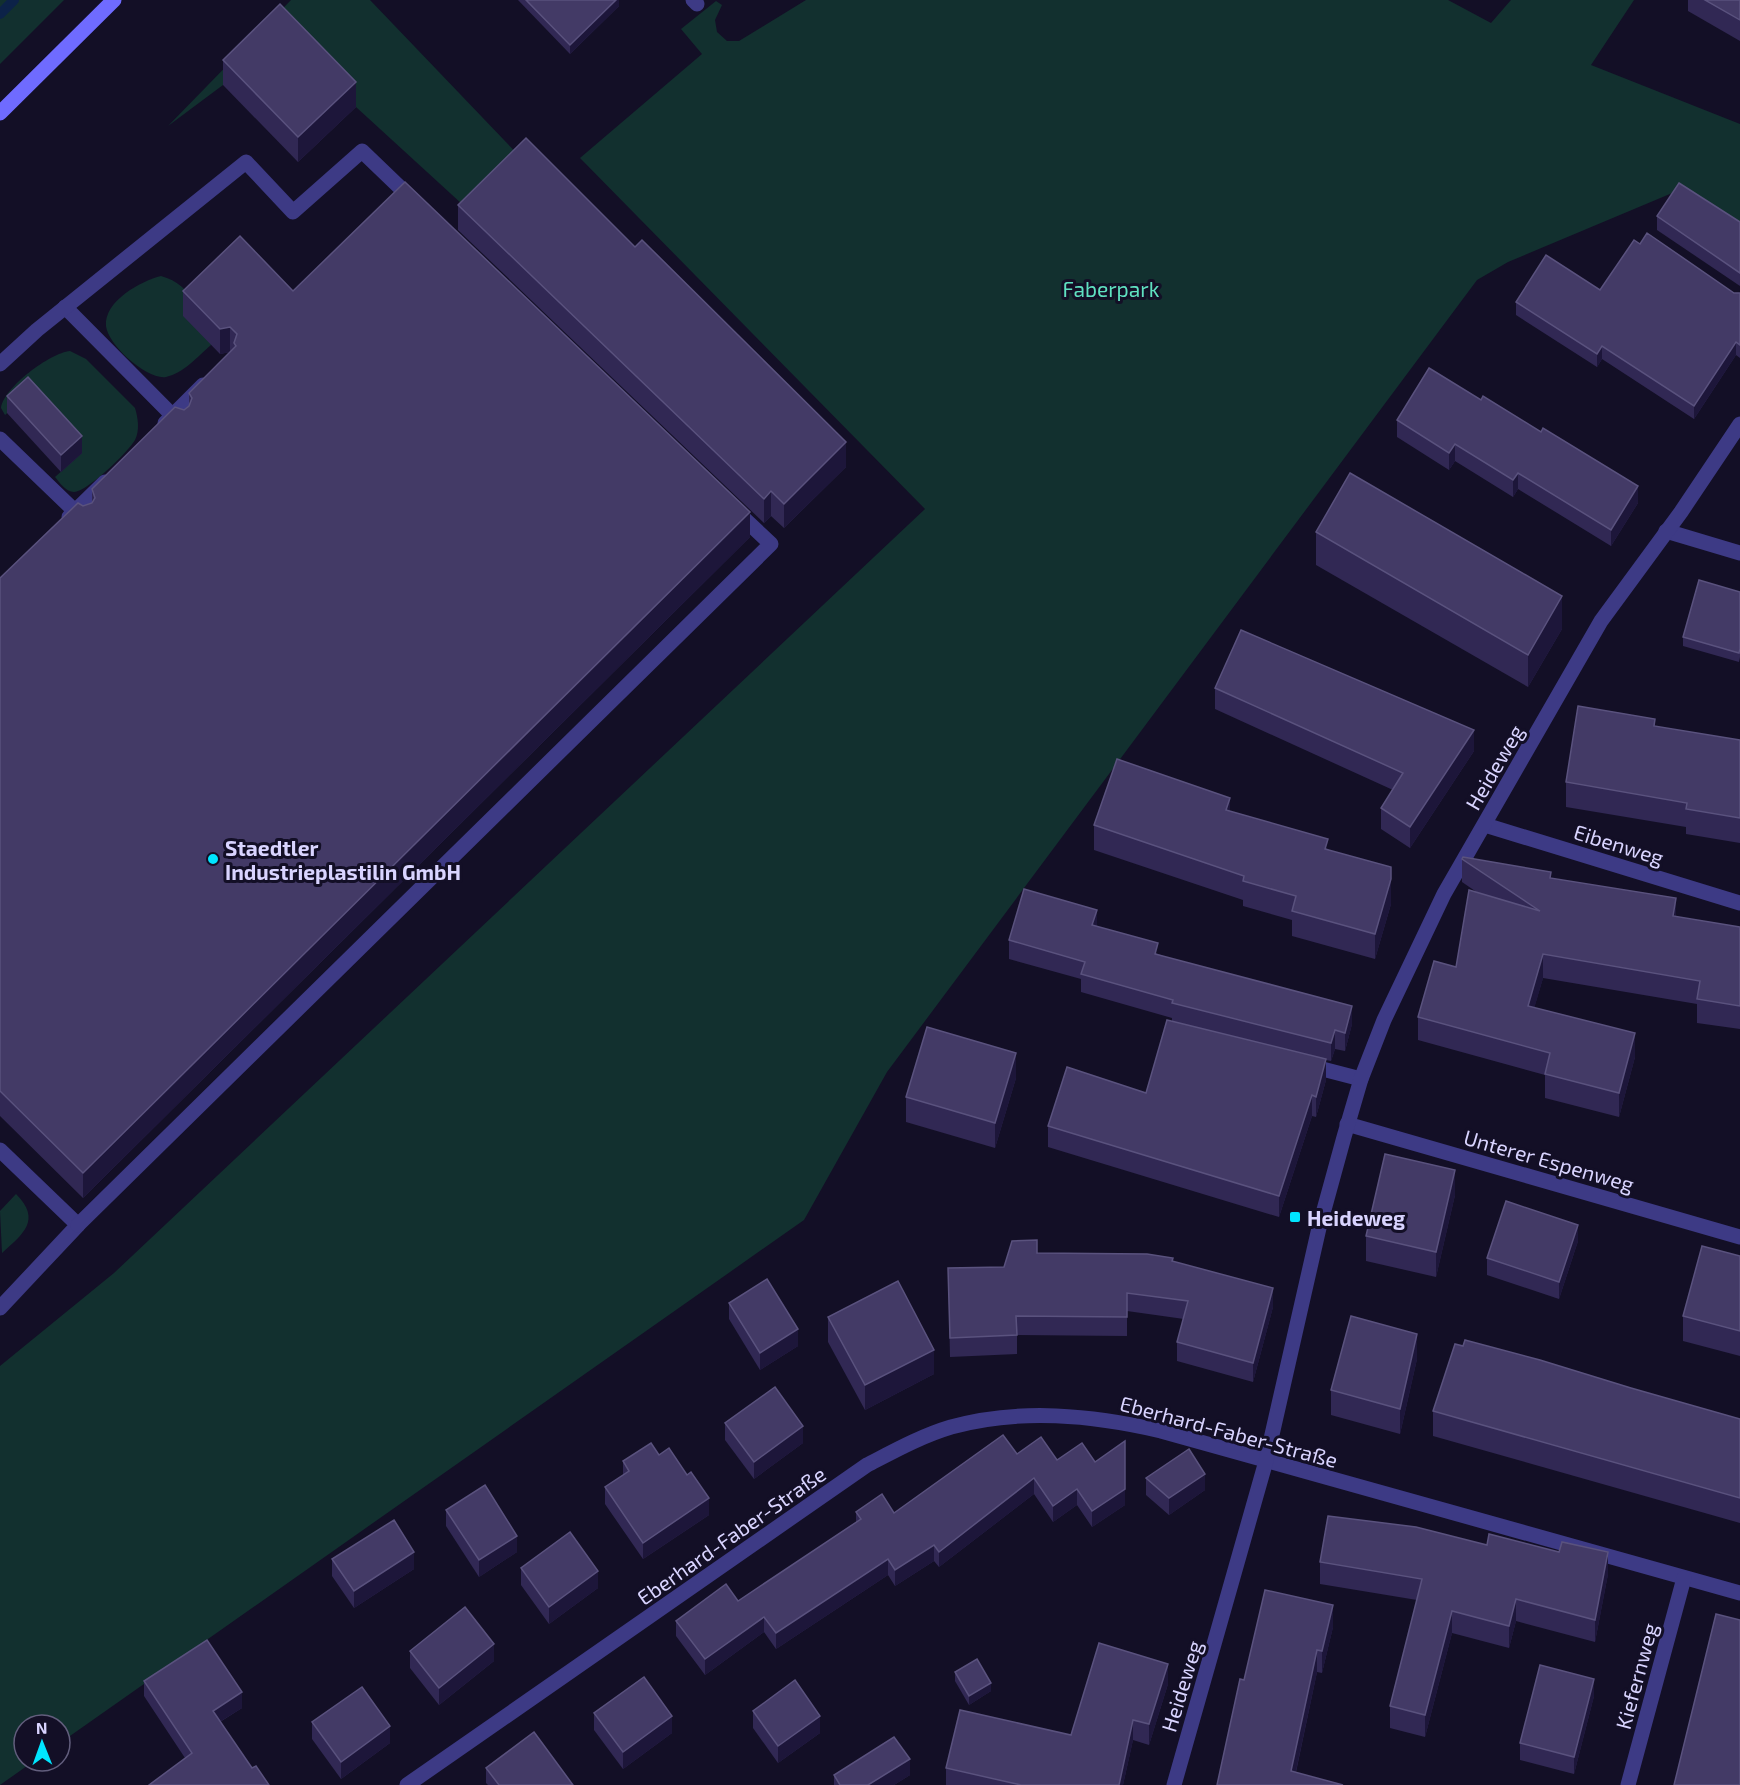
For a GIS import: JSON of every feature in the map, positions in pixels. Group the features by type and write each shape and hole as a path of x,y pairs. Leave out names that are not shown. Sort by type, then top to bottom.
{"street":[{"path":"0,113 114,0"},
{"path":"0,364 65,307 246,162 293,212 362,151 422,208"},
{"path":"65,307 177,420"},
{"path":"156,431 177,420 211,377"},
{"name":"Heideweg","path":"1174,1785 1266,1461 1319,1228 1347,1124 1361,1079 1384,1020 1444,894 1601,621 1740,424"},
{"path":"0,439 80,516"},
{"path":"58,528 80,516 116,471"},
{"path":"0,1308 78,1225 771,544 728,503"},
{"path":"1666,531 1740,553"},
{"name":"Eibenweg","path":"1485,825 1740,903"},
{"path":"1292,1062 1361,1079"},
{"name":"Unterer Espenweg","path":"1347,1124 1740,1237"},
{"path":"0,1150 78,1225"},
{"name":"Eberhard-Faber-Straße","path":"407,1785 867,1465 912,1442 949,1428 988,1419 1050,1414 1120,1421 1740,1593"},
{"name":"Kiefernweg","path":"1628,1785 1684,1578"}],"green space":[{"path":"0,0 64,0 0,64"},
{"path":"291,0 370,0 526,163 474,215 356,107 280,29 223,85 168,126"},
{"name":"Faberpark","path":"806,0 1448,0 1491,23 1511,0 1634,0 1591,65 1740,124 1740,230 1677,191 1508,262 1477,280 887,1072 804,1220 72,1735 72,1713 12,1713 12,1773 17,1773 0,1785 0,1366 114,1273 925,509 580,158 702,54 681,29 716,1 722,5 715,20 717,32 727,41 739,41"},
{"path":"161,276 172,280 189,294 200,313 211,345 184,368 166,377 149,373 130,360 108,334 106,326 107,317 117,301 134,287"},
{"path":"70,351 86,359 135,408 138,424 135,440 124,453 97,479 74,492 66,489 55,477 82,453 28,394 5,415 1,408 10,391 29,372 51,358"},
{"path":"16,1194 24,1203 29,1219 23,1233 2,1253 0,1211"}],"building":[{"path":"526,0 616,0 570,45"},
{"path":"1705,0 1740,0 1740,20"},
{"path":"280,4 356,82 298,137 223,60"},
{"path":"526,138 635,247 642,240 846,442 784,504 771,491 764,499 458,205"},
{"name":"Staedtler Industrieplastilin GmbH","path":"405,182 750,512 83,1173 0,1091 0,578 78,503 83,506 92,503 95,498 92,489 175,407 184,410 189,406 192,398 189,393 236,346 234,343 237,334 230,327 220,329 183,291 240,236 293,291"},
{"path":"1679,183 1740,222 1740,273 1657,216"},
{"path":"1647,233 1734,293 1740,293 1740,345 1736,342 1694,406 1602,346 1597,354 1516,302 1546,255 1600,290 1634,240 1640,244"},
{"path":"1429,368 1481,400 1483,396 1541,432 1543,428 1638,486 1611,530 1518,473 1513,480 1455,444 1449,453 1397,420"},
{"path":"28,377 82,436 61,455 7,396"},
{"path":"1350,473 1562,596 1528,655 1316,532"},
{"path":"1699,580 1740,592 1739,653 1683,637"},
{"path":"1241,630 1474,730 1410,827 1381,808 1403,773 1215,688"},
{"path":"1578,706 1655,719 1654,726 1740,740 1740,818 1686,809 1687,803 1566,782"},
{"path":"1117,759 1230,798 1226,810 1328,839 1325,849 1391,867 1391,879 1375,934 1292,911 1296,896 1243,881 1244,876 1094,825"},
{"path":"1463,857 1551,872 1550,878 1676,898 1673,916 1740,927 1740,1006 1697,999 1700,981 1543,954 1528,1006 1635,1033 1619,1093 1545,1074 1550,1053 1418,1017 1434,961 1456,967 1469,890 1540,911 1462,859"},
{"path":"1024,889 1097,910 1092,925 1158,943 1155,954 1352,1006 1345,1033 1335,1030 1331,1043 1172,1003 1173,1000 1081,974 1085,962 1009,940"},
{"path":"1167,1020 1326,1059 1316,1097 1312,1095 1279,1196 1048,1126 1067,1067 1146,1093"},
{"path":"927,1027 1016,1053 995,1123 906,1097"},
{"path":"1385,1154 1455,1170 1436,1252 1366,1236"},
{"path":"1506,1201 1578,1225 1559,1282 1487,1258"},
{"path":"1037,1240 1037,1253 1147,1254 1173,1258 1172,1261 1273,1288 1253,1363 1177,1342 1188,1301 1127,1293 1127,1317 1016,1316 1017,1335 950,1338 948,1268 1004,1267 1012,1241"},
{"path":"1702,1246 1740,1256 1740,1331 1683,1316"},
{"path":"767,1279 798,1329 760,1353 729,1303"},
{"path":"898,1281 934,1350 865,1385 828,1317"},
{"path":"1351,1316 1417,1334 1400,1409 1331,1390"},
{"path":"1465,1340 1740,1419 1740,1498 1433,1411 1455,1344 1463,1346"},
{"path":"775,1387 803,1426 754,1462 725,1423"},
{"path":"1003,1435 1017,1454 1041,1437 1057,1460 1082,1443 1095,1462 1125,1441 1125,1489 1092,1511 1077,1489 1053,1506 1034,1478 939,1552 934,1545 895,1570 888,1559 776,1633 764,1617 705,1659 676,1621 726,1584 738,1601 861,1519 856,1512 882,1494 894,1513"},
{"path":"651,1443 659,1455 669,1448 687,1475 691,1472 709,1498 643,1543 605,1487 629,1471 623,1461"},
{"path":"1189,1449 1205,1474 1169,1498 1146,1478"},
{"path":"485,1485 517,1536 479,1560 446,1510"},
{"path":"1328,1516 1416,1527 1487,1545 1489,1534 1559,1552 1562,1542 1608,1552 1595,1620 1516,1599 1509,1626 1452,1611 1425,1715 1390,1706 1422,1579 1320,1562"},
{"path":"394,1520 414,1552 354,1591 332,1559"},
{"path":"570,1532 598,1571 549,1607 521,1568"},
{"path":"1265,1590 1333,1605 1322,1651 1317,1650 1291,1771 1343,1785 1217,1785 1240,1679 1244,1680"},
{"path":"465,1607 494,1644 439,1688 410,1651"},
{"path":"1716,1614 1740,1620 1740,1785 1674,1785"},
{"path":"207,1640 242,1692 213,1711 252,1768 256,1766 269,1785 149,1785 192,1753 144,1681"},
{"path":"1099,1643 1168,1664 1149,1724 1133,1720 1119,1785 1021,1785 946,1768 960,1710 1071,1735"},
{"path":"977,1659 991,1683 969,1696 955,1672"},
{"path":"1540,1665 1594,1679 1574,1757 1520,1743"},
{"path":"644,1677 672,1716 623,1752 594,1713"},
{"path":"795,1680 820,1716 778,1746 753,1711"},
{"path":"362,1687 390,1726 341,1762 312,1722"},
{"path":"534,1732 573,1785 499,1785 486,1768"},
{"path":"894,1737 910,1759 868,1785 840,1785 834,1775"}],"waterway":[{"path":"0,14 14,0"}],"place":[{"name":"Staedtler Industrieplastilin GmbH","path":"213,859"},
{"name":"Heideweg","path":"1295,1217"}]}
